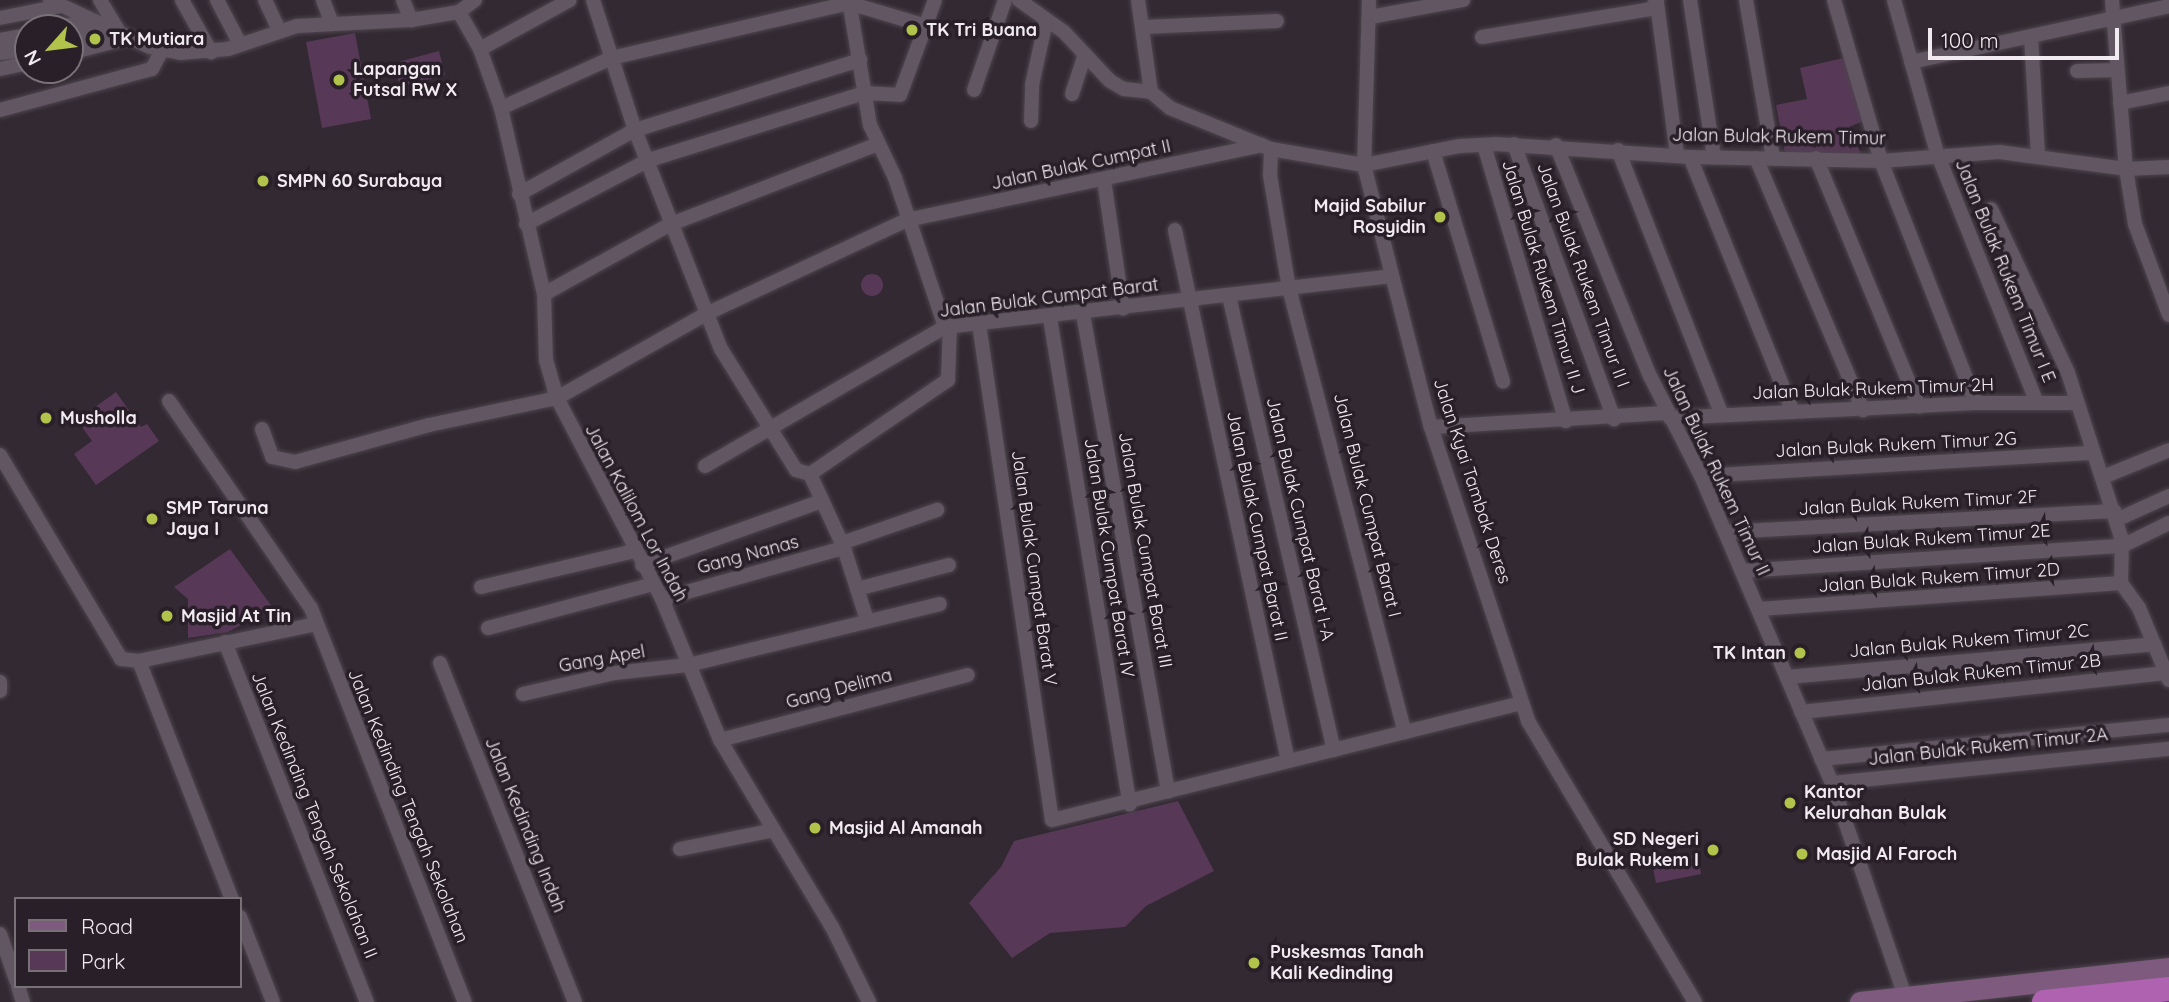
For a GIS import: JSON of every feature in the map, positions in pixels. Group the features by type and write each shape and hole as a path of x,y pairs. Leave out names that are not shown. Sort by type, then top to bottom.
{"highway":[{"path":"2044,1002 2169,989"}],"main road":[{"path":"1860,1002 2169,968"}],"street":[{"path":"100,0 124,36"},
{"path":"182,0 211,52"},
{"path":"218,0 240,44"},
{"path":"265,0 279,30"},
{"path":"323,0 332,24"},
{"path":"403,0 411,20"},
{"path":"480,48 570,0"},
{"path":"593,0 635,130 721,349 796,470 810,474"},
{"path":"526,224 649,160 864,93 901,93 923,25 935,0"},
{"path":"974,90 1005,0"},
{"path":"1019,0 1085,54 1117,85 1151,92 1192,118 1266,147 1364,165 1433,151 1483,145 1556,145"},
{"name":"Jalan Kyai Tambak Deres","path":"1369,0 1364,165 1432,427 1528,720 1695,1002"},
{"path":"1370,17 1463,0"},
{"path":"1690,0 1714,157"},
{"path":"1746,0 1773,158"},
{"path":"1834,0 1881,160 1976,402"},
{"name":"Jalan Bulak Rukem Timur I E","path":"1894,0 1937,153 2038,402"},
{"path":"2112,0 2126,169 2135,224 2169,315"},
{"path":"810,474 947,380 947,327 907,220 895,178 878,144 864,93 849,1"},
{"path":"501,108 611,58 849,1 923,25"},
{"path":"1140,1 1151,92"},
{"path":"1482,37 1651,9 1657,1"},
{"path":"1657,1 1684,156 1793,412"},
{"path":"0,18 59,4 88,21 161,52 211,52 279,30 411,20 466,5"},
{"name":"Jalan Kalilom Lor Indah","path":"466,5 501,108 544,294 546,360 557,398 634,551 662,599 720,740 832,927 869,1002"},
{"path":"1911,62 2169,6"},
{"path":"84,22 88,21"},
{"path":"1031,121 1032,85 1046,21"},
{"path":"1144,27 1277,21"},
{"path":"84,36 106,29"},
{"path":"84,48 124,36"},
{"path":"2031,37 2038,156"},
{"path":"0,110 152,69 161,52"},
{"path":"1072,94 1085,54"},
{"path":"519,194 635,130 860,60"},
{"path":"2077,71 2117,70"},
{"path":"2120,103 2169,93"},
{"path":"544,294 670,224 878,144"},
{"name":"Jalan Bulak Rukem Timur II I","path":"1514,144 1614,419"},
{"name":"Jalan Bulak Rukem Timur II J","path":"1483,145 1566,421"},
{"name":"Jalan Bulak Rukem Timur","path":"1556,145 1684,156 1881,160 1937,153 2038,156 2126,169 2169,167"},
{"name":"Jalan Bulak Rukem Timur II","path":"1556,145 1669,415 1701,476 1832,783 1905,996"},
{"name":"Jalan Bulak Cumpat II","path":"262,429 272,457 295,462 429,425 557,398 706,314 907,220 1266,147"},
{"name":"Jalan Bulak Cumpat Barat I","path":"1266,147 1289,289 1405,732"},
{"path":"1618,150 1722,415"},
{"path":"1433,151 1503,382"},
{"path":"1756,158 1863,410"},
{"path":"1816,158 1919,407"},
{"path":"1104,180 1123,309"},
{"path":"1991,209 2068,373 2115,516 2122,546 2121,583 2131,593 2167,676"},
{"name":"Jalan Bulak Cumpat Barat II","path":"1175,230 1288,761"},
{"name":"Jalan Bulak Cumpat Barat","path":"705,466 769,426 947,327 1049,318 1391,276"},
{"name":"Jalan Bulak Cumpat Barat I-A","path":"1229,296 1334,750"},
{"name":"Jalan Bulak Cumpat Barat III","path":"1083,314 1168,792"},
{"name":"Jalan Bulak Cumpat Barat IV","path":"1049,318 1130,804"},
{"name":"Jalan Bulak Cumpat Barat V","path":"979,324 1050,817 1054,820 1130,804"},
{"name":"Jalan Kedinding Tengah Sekolahan","path":"169,401 311,608 465,1002"},
{"name":"Jalan Bulak Rukem Timur 2H","path":"1432,427 1669,415 1863,410 1976,402 2077,403"},
{"path":"2103,477 2169,450"},
{"name":"Jalan Bulak Rukem Timur 2G","path":"1701,476 2093,453"},
{"path":"0,456 121,659 139,661 316,624"},
{"path":"810,474 843,546 867,620"},
{"path":"2115,516 2169,495"},
{"path":"642,565 822,501"},
{"name":"Gang Nanas","path":"662,599 843,546 937,509"},
{"name":"Jalan Bulak Rukem Timur 2F","path":"1724,532 2115,516"},
{"path":"2122,546 2169,523"},
{"name":"Jalan Bulak Rukem Timur 2E","path":"1742,571 2122,546"},
{"path":"481,587 634,551"},
{"path":"857,589 948,565"},
{"name":"Jalan Bulak Rukem Timur 2D","path":"1759,609 2121,583"},
{"path":"488,628 653,584"},
{"name":"Gang Apel","path":"523,694 615,673 688,665 940,604"},
{"name":"Jalan Kedinding Tengah Sekolahan II","path":"225,642 367,1002"},
{"name":"Jalan Bulak Rukem Timur 2C","path":"1787,677 2155,644"},
{"path":"139,661 231,897"},
{"name":"Jalan Kedinding Indah","path":"440,663 575,1002"},
{"name":"Gang Delima","path":"720,740 968,675"},
{"name":"Jalan Bulak Rukem Timur 2B","path":"1801,712 2167,676"},
{"path":"0,682 0,691"},
{"path":"1130,804 1288,761 1522,703"},
{"path":"1821,759 2169,725"},
{"name":"Jalan Bulak Rukem Timur 2A","path":"1832,783 2169,748"},
{"path":"680,849 774,830"},
{"path":"242,922 273,1002"},
{"path":"0,934 14,974"}],"green space":[{"name":"Lapangan Futsal RW X","path":"355,33 371,119 322,128 306,42"},
{"path":"439,51 445,75 400,87 394,63"},
{"path":"1848,57 1866,120 1849,127 1861,154 1785,153 1776,105 1807,99 1800,68"},
{"path":"868,274 876,274 883,281 883,289 876,296 868,296 861,289 861,281"},
{"path":"116,392 141,427 147,424 159,441 96,485 74,454 92,441 77,420"},
{"path":"230,549 273,608 228,632 188,638 188,599 174,587"},
{"path":"1178,801 1214,871 1146,906 1125,927 1050,933 1012,958 969,903 1001,867 1014,841"},
{"path":"1698,854 1701,874 1656,883 1652,863"}],"place":[{"name":"TK Tri Buana","path":"912,30"},
{"name":"TK Mutiara","path":"95,39"},
{"name":"Lapangan Futsal RW X","path":"339,80"},
{"name":"SMPN 60 Surabaya","path":"263,181"},
{"name":"Majid Sabilur Rosyidin","path":"1440,217"},
{"name":"Musholla","path":"46,418"},
{"name":"SMP Taruna Jaya I","path":"152,519"},
{"name":"Masjid At Tin","path":"167,616"},
{"name":"TK Intan","path":"1800,653"},
{"name":"Kantor Kelurahan Bulak","path":"1790,803"},
{"name":"Masjid Al Amanah","path":"815,828"},
{"name":"SD Negeri Bulak Rukem I","path":"1713,850"},
{"name":"Masjid Al Faroch","path":"1802,854"},
{"name":"Puskesmas Tanah Kali Kedinding","path":"1254,963"}]}
